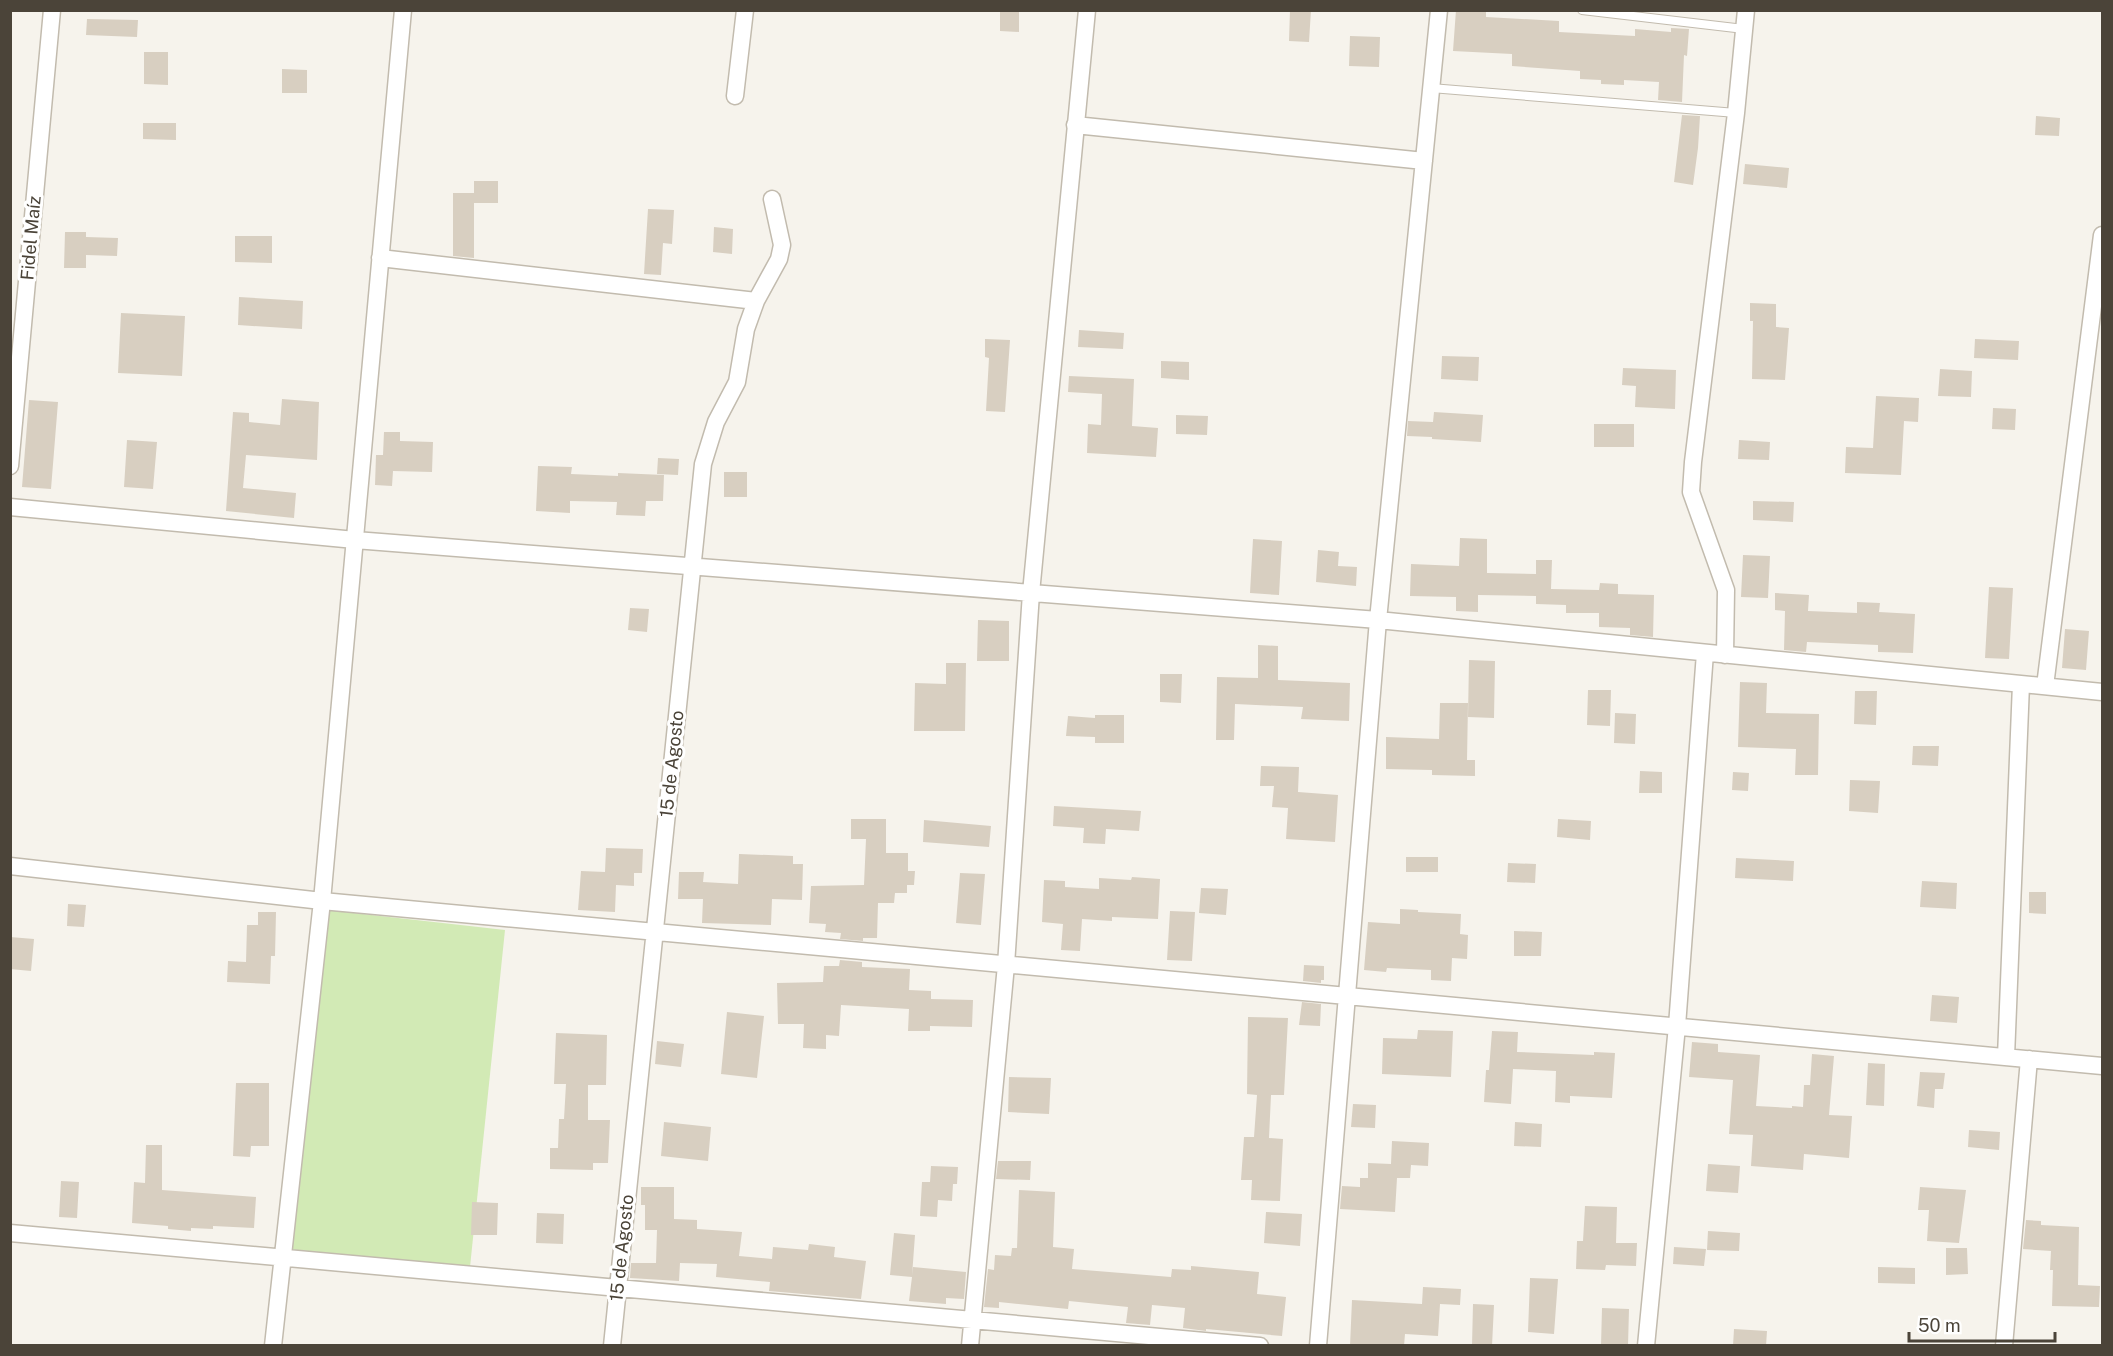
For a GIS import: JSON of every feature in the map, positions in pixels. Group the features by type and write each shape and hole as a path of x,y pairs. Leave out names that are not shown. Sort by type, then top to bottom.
{"street":[{"name":"Fidel Maíz","path":"10,466 52,10"},
{"path":"273,1346 322,901 402,10"},
{"path":"735,96 745,10"},
{"path":"970,1346 1006,964 1031,593 1087,10"},
{"path":"1318,1346 1378,620 1439,10"},
{"path":"1725,655 1726,590 1691,492 1746,10"},
{"path":"1076,125 1424,161"},
{"name":"15 de Agosto","path":"612,1346 704,464 716,422 737,382 746,329 756,302 779,259 782,245 772,199"},
{"path":"2045,686 2103,235"},
{"path":"380,258 756,302"},
{"path":"10,507 355,540 1378,620 2103,692"},
{"path":"1646,1346 1677,1026 1705,653"},
{"path":"2006,1057 2021,684"},
{"path":"10,866 322,901 2103,1066"},
{"path":"2004,1346 2029,1059"},
{"path":"10,1233 1260,1346"}],"lane":[{"path":"1582,10 1744,29"},
{"path":"1431,88 1736,113"}],"green space":[{"path":"327,910 505,930 470,1267 287,1249"}],"building":[{"path":"1000,10 1019,10 1019,32 1000,31"},
{"path":"1290,10 1311,10 1309,42 1289,41"},
{"path":"1456,10 1486,10 1486,17 1559,21 1559,32 1635,36 1635,29 1671,32 1671,28 1689,29 1687,56 1684,55 1682,102 1658,100 1659,82 1624,80 1624,85 1601,84 1601,80 1580,79 1580,71 1512,66 1512,54 1453,51"},
{"path":"87,19 138,20 137,37 86,35"},
{"path":"1350,36 1380,37 1379,67 1349,66"},
{"path":"144,52 168,52 168,85 144,84"},
{"path":"282,69 307,70 307,93 282,93"},
{"path":"1682,115 1700,116 1693,185 1674,182"},
{"path":"2036,116 2060,118 2059,136 2035,135"},
{"path":"143,123 176,123 176,140 143,139"},
{"path":"1745,164 1789,168 1787,188 1743,184"},
{"path":"474,181 498,181 498,203 474,203 474,258 453,256 453,193 474,193"},
{"path":"648,209 674,210 672,244 663,243 661,275 644,274"},
{"path":"714,227 733,229 732,254 713,252"},
{"path":"65,232 86,232 86,237 118,238 117,256 86,255 86,268 64,268"},
{"path":"235,236 272,236 272,263 235,262"},
{"path":"239,297 303,301 302,329 238,325"},
{"path":"1750,303 1776,304 1776,327 1789,328 1785,380 1752,379 1753,321 1750,321"},
{"path":"121,313 185,316 182,376 118,373"},
{"path":"1079,330 1124,333 1123,349 1078,347"},
{"path":"985,339 1010,340 1005,412 986,411 989,358 985,357"},
{"path":"1975,339 2019,341 2018,360 1974,358"},
{"path":"1442,356 1479,357 1478,381 1441,379"},
{"path":"1161,361 1189,362 1189,380 1161,378"},
{"path":"1623,368 1676,370 1675,409 1635,407 1636,386 1622,385"},
{"path":"1940,369 1972,371 1971,397 1938,396"},
{"path":"1069,376 1134,379 1132,426 1158,428 1156,457 1087,453 1088,424 1101,425 1102,394 1068,392"},
{"path":"1876,396 1919,398 1918,422 1904,421 1901,475 1845,473 1846,447 1873,448"},
{"path":"282,399 319,402 317,460 246,455 243,488 296,493 294,518 226,511 233,412 249,413 249,422 280,425"},
{"path":"29,400 58,402 51,489 22,487"},
{"path":"1993,408 2016,409 2015,430 1992,429"},
{"path":"1434,412 1483,415 1481,442 1407,436 1408,421 1433,422"},
{"path":"1176,415 1208,416 1207,435 1176,434"},
{"path":"1594,424 1634,424 1634,447 1594,447"},
{"path":"384,432 400,432 400,441 433,442 432,472 393,471 392,486 375,485 376,455 383,455"},
{"path":"127,440 157,442 153,489 124,487"},
{"path":"1739,440 1770,442 1769,460 1738,459"},
{"path":"658,458 679,459 678,475 657,474"},
{"path":"538,466 572,467 571,474 664,475 663,501 646,501 645,516 616,515 617,502 570,501 570,513 536,511"},
{"path":"724,472 747,472 747,497 724,497"},
{"path":"1753,501 1794,502 1793,522 1753,520"},
{"path":"1460,538 1487,539 1487,573 1536,574 1536,560 1552,560 1551,589 1599,590 1600,583 1618,584 1618,594 1654,595 1653,637 1630,635 1630,628 1599,627 1599,613 1566,613 1566,605 1536,604 1536,596 1478,595 1478,612 1456,611 1456,597 1410,596 1411,564 1459,566"},
{"path":"1253,539 1282,541 1279,595 1250,593"},
{"path":"1318,550 1339,552 1338,566 1357,567 1356,586 1316,582"},
{"path":"1743,555 1770,556 1768,598 1741,597"},
{"path":"1989,587 2013,588 2009,659 1985,658"},
{"path":"1775,593 1809,595 1808,611 1857,613 1857,602 1880,603 1879,612 1915,614 1913,653 1878,652 1878,645 1807,642 1806,652 1784,650 1785,611 1775,610"},
{"path":"630,608 649,609 647,632 628,630"},
{"path":"978,620 1009,621 1009,661 977,661"},
{"path":"2065,629 2089,631 2086,670 2062,668"},
{"path":"1258,645 1278,646 1278,680 1350,683 1349,721 1301,719 1303,707 1235,704 1234,740 1216,740 1217,677 1258,678"},
{"path":"1469,660 1495,661 1494,718 1468,717"},
{"path":"946,663 966,663 965,731 914,731 915,683 946,684"},
{"path":"1160,674 1182,674 1181,703 1160,702"},
{"path":"1740,682 1767,683 1766,713 1819,714 1818,775 1795,775 1796,749 1738,747"},
{"path":"1588,690 1611,690 1610,726 1587,725"},
{"path":"1855,691 1877,691 1876,725 1854,724"},
{"path":"1440,703 1468,703 1467,760 1475,760 1475,776 1432,775 1432,770 1386,769 1386,737 1439,739"},
{"path":"1615,713 1636,714 1635,744 1614,743"},
{"path":"1095,715 1124,715 1124,743 1095,743 1095,737 1066,736 1068,716 1095,718"},
{"path":"1913,746 1939,746 1938,766 1912,765"},
{"path":"1261,766 1299,767 1298,792 1338,795 1335,842 1286,839 1288,808 1272,807 1274,786 1260,786"},
{"path":"1640,771 1662,772 1662,793 1639,793"},
{"path":"1733,772 1749,773 1748,791 1732,790"},
{"path":"1850,780 1880,781 1878,813 1849,811"},
{"path":"1054,806 1141,811 1139,831 1106,829 1105,844 1083,843 1084,828 1053,826"},
{"path":"851,819 886,819 886,853 908,853 908,871 915,871 914,885 907,885 907,893 895,893 894,903 878,903 877,938 863,938 863,941 840,939 841,933 825,932 826,924 809,923 811,886 864,885 866,839 851,839"},
{"path":"1558,819 1591,821 1590,840 1557,837"},
{"path":"924,820 991,826 989,847 923,842"},
{"path":"606,848 643,849 642,873 634,873 634,886 616,885 615,912 578,910 581,871 605,872"},
{"path":"739,854 793,856 793,864 803,864 802,900 772,899 771,925 702,923 703,899 678,899 679,872 704,872 703,882 738,884"},
{"path":"1406,857 1438,857 1438,872 1406,872"},
{"path":"1736,858 1794,861 1793,881 1735,878"},
{"path":"1508,863 1536,864 1535,883 1507,882"},
{"path":"960,873 985,874 981,925 956,923"},
{"path":"1132,877 1160,879 1158,919 1112,917 1112,921 1082,919 1080,951 1061,950 1063,924 1042,922 1044,880 1065,881 1065,887 1099,889 1099,878 1131,880"},
{"path":"1922,881 1957,883 1956,909 1920,907"},
{"path":"1201,888 1228,889 1226,915 1199,913"},
{"path":"2029,892 2046,892 2046,914 2029,913"},
{"path":"68,904 86,905 84,927 67,926"},
{"path":"1400,909 1461,914 1460,934 1468,935 1467,959 1452,958 1451,981 1431,980 1431,970 1387,968 1386,972 1364,970 1368,922 1400,924"},
{"path":"1170,911 1195,912 1192,961 1167,960"},
{"path":"258,912 276,912 275,956 271,956 270,984 227,982 228,961 246,962 247,925 258,925"},
{"path":"1514,931 1542,932 1541,956 1514,956"},
{"path":"10,937 34,939 31,971 10,969"},
{"path":"840,960 862,962 862,967 910,969 909,990 931,991 931,999 973,1000 972,1027 930,1026 930,1031 908,1031 909,1009 841,1005 839,1036 826,1035 826,1049 803,1048 804,1024 778,1024 777,983 823,982 824,966 839,966"},
{"path":"1304,965 1324,966 1324,980 1321,980 1321,983 1303,981"},
{"path":"1932,995 1959,997 1957,1023 1930,1021"},
{"path":"1302,1002 1321,1004 1320,1026 1299,1025"},
{"path":"727,1012 764,1016 757,1078 721,1074"},
{"path":"1248,1017 1288,1018 1284,1095 1271,1095 1269,1138 1283,1139 1280,1201 1251,1200 1252,1180 1241,1180 1244,1137 1254,1137 1257,1095 1247,1094"},
{"path":"1418,1030 1453,1031 1451,1077 1382,1074 1383,1038 1417,1039"},
{"path":"1492,1031 1518,1032 1517,1052 1594,1055 1594,1052 1615,1053 1612,1098 1570,1096 1570,1103 1555,1102 1556,1071 1513,1069 1511,1104 1484,1102"},
{"path":"556,1033 607,1035 606,1085 588,1085 588,1120 610,1120 608,1163 593,1163 593,1170 550,1169 550,1148 558,1148 559,1119 564,1119 566,1084 554,1084"},
{"path":"657,1041 684,1044 681,1067 655,1064"},
{"path":"1692,1042 1718,1044 1718,1052 1760,1055 1756,1106 1803,1107 1804,1085 1810,1085 1812,1054 1834,1056 1829,1115 1852,1116 1849,1158 1804,1154 1803,1170 1751,1166 1753,1135 1729,1134 1733,1080 1689,1077"},
{"path":"1868,1063 1885,1064 1884,1106 1866,1105"},
{"path":"1920,1072 1945,1073 1943,1089 1935,1089 1934,1108 1917,1106"},
{"path":"1009,1077 1051,1078 1049,1114 1008,1112"},
{"path":"236,1083 269,1083 269,1146 251,1146 250,1157 233,1156"},
{"path":"1353,1104 1376,1105 1375,1128 1351,1127"},
{"path":"664,1122 711,1127 708,1161 661,1156"},
{"path":"1515,1122 1542,1124 1541,1147 1514,1146"},
{"path":"1969,1130 2000,1132 1999,1150 1968,1147"},
{"path":"1392,1141 1429,1143 1428,1166 1411,1165 1410,1178 1397,1178 1395,1212 1340,1209 1342,1186 1360,1187 1360,1178 1368,1178 1368,1163 1391,1164"},
{"path":"146,1145 162,1145 162,1190 256,1197 254,1228 213,1226 213,1229 191,1228 191,1231 168,1229 168,1226 132,1223 134,1182 145,1183"},
{"path":"998,1161 1031,1161 1030,1180 996,1179"},
{"path":"1708,1164 1740,1166 1738,1193 1706,1191"},
{"path":"931,1166 958,1167 957,1184 953,1184 952,1201 938,1200 937,1217 920,1216 922,1182 930,1182"},
{"path":"61,1181 79,1182 77,1218 59,1217"},
{"path":"641,1187 674,1187 674,1219 697,1220 697,1229 742,1232 739,1256 772,1259 773,1247 808,1250 809,1244 835,1247 834,1257 866,1261 861,1299 769,1291 770,1282 716,1277 717,1264 680,1263 679,1281 630,1278 631,1263 656,1263 657,1230 645,1230 645,1205 641,1205"},
{"path":"1920,1187 1966,1190 1959,1243 1927,1241 1929,1210 1918,1210"},
{"path":"1019,1190 1055,1192 1053,1247 1074,1249 1072,1269 1171,1277 1172,1269 1191,1270 1191,1266 1259,1272 1257,1294 1286,1297 1282,1336 1183,1328 1185,1308 1152,1305 1150,1325 1126,1323 1128,1307 1069,1301 1068,1309 999,1302 999,1308 984,1307 988,1269 994,1270 995,1255 1011,1256 1012,1248 1017,1248"},
{"path":"472,1202 498,1203 497,1235 471,1235"},
{"path":"1585,1206 1617,1207 1616,1243 1637,1243 1636,1266 1606,1265 1605,1270 1576,1269 1577,1241 1583,1241"},
{"path":"1266,1212 1302,1214 1300,1246 1264,1243"},
{"path":"537,1213 564,1214 563,1244 536,1243"},
{"path":"2026,1220 2041,1221 2041,1225 2079,1227 2078,1285 2100,1286 2099,1307 2052,1306 2051,1251 2023,1249"},
{"path":"1708,1231 1740,1233 1739,1251 1707,1250"},
{"path":"894,1233 915,1235 912,1276 913,1267 966,1272 964,1299 946,1298 946,1304 909,1301 912,1277 890,1275"},
{"path":"1674,1247 1706,1249 1704,1266 1673,1264"},
{"path":"1946,1248 1967,1248 1968,1274 1946,1275"},
{"path":"1878,1267 1915,1268 1915,1284 1878,1283"},
{"path":"1530,1278 1558,1279 1554,1334 1528,1332"},
{"path":"1423,1287 1461,1289 1460,1305 1440,1304 1438,1336 1405,1334 1404,1346 1350,1346 1352,1300 1422,1304"},
{"path":"1473,1304 1494,1305 1492,1346 1472,1346"},
{"path":"1602,1308 1629,1309 1628,1346 1601,1346"},
{"path":"1734,1329 1767,1331 1766,1346 1733,1346"}]}
